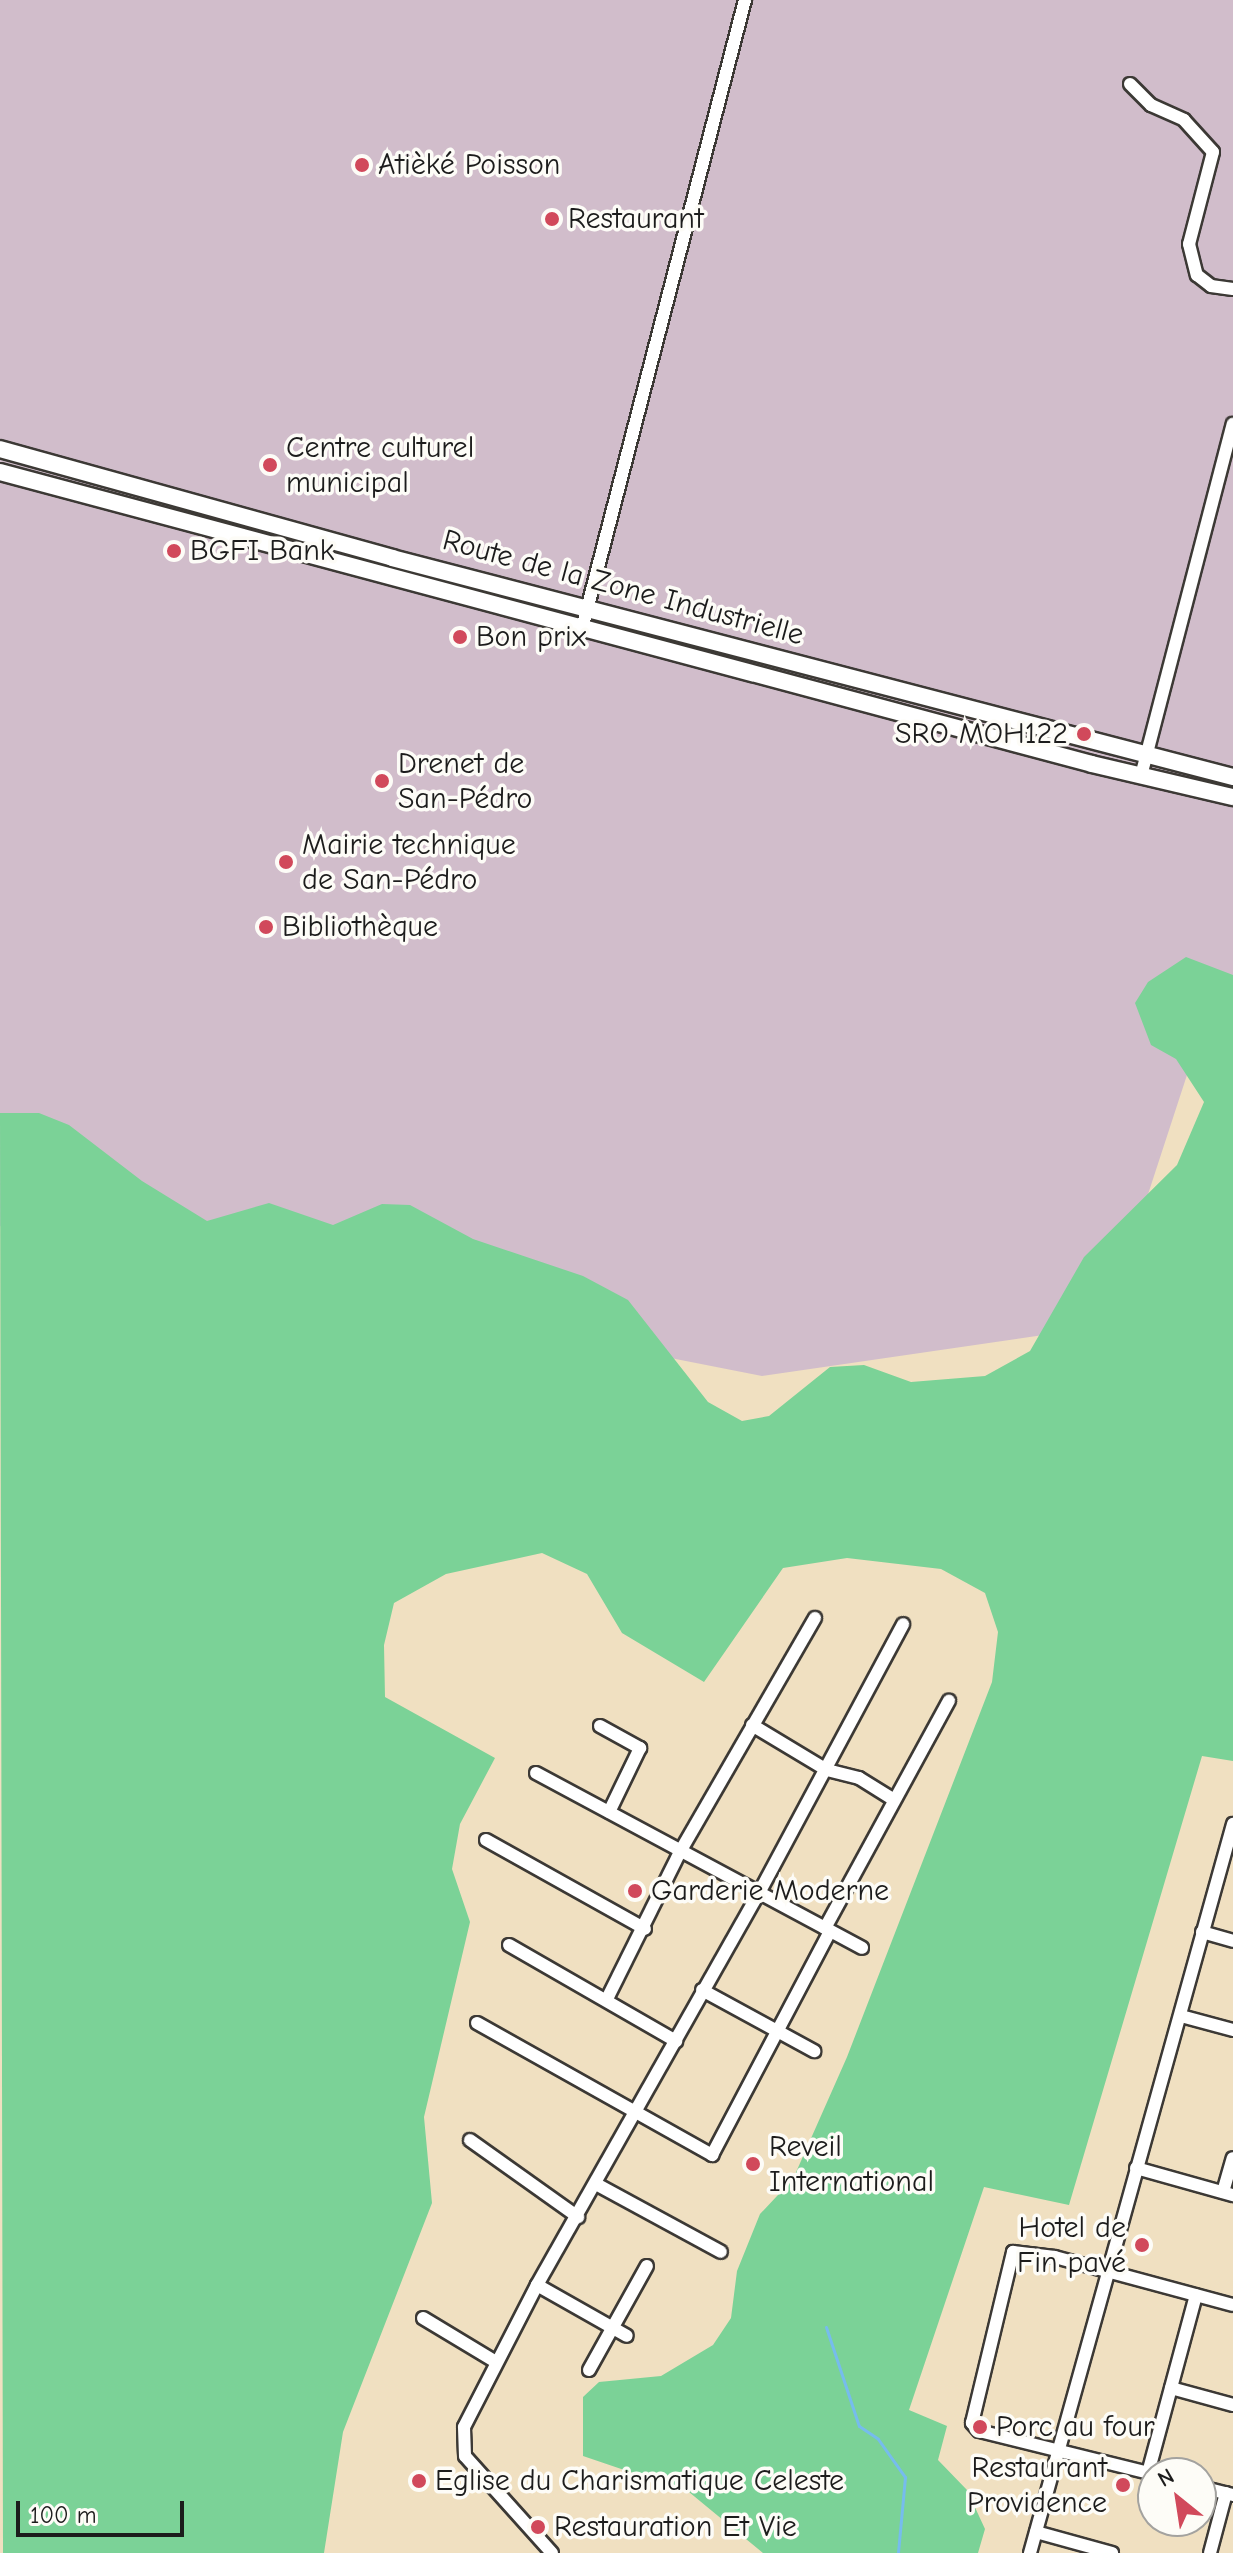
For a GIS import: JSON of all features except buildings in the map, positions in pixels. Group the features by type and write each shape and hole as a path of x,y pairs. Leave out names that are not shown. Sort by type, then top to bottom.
{"main road":[{"name":"Route de la Zone Industrielle","path":"0,449 1233,777"},
{"name":"Route de la Zone Industrielle","path":"0,472 1141,776 1233,797"}],"street":[{"path":"583,625 745,0"},
{"path":"1130,84 1151,105 1169,111 1204,136 1213,152 1189,244 1197,275 1211,286 1233,289"},
{"path":"1141,776 1233,424"},
{"path":"607,1999 645,1929 681,1850 815,1618"},
{"path":"551,2553 465,2456 464,2427 537,2285 759,1893 903,1624"},
{"path":"477,2023 712,2155 893,1799 949,1701"},
{"path":"752,1725 827,1770 859,1778 893,1799"},
{"path":"600,1726 640,1748 609,1812"},
{"path":"536,1773 862,1948"},
{"path":"1030,2553 1106,2271 1181,2016 1233,1824"},
{"path":"486,1840 645,1929"},
{"path":"1202,1932 1233,1941"},
{"path":"509,1945 676,2041"},
{"path":"702,1990 814,2051"},
{"path":"1181,2016 1233,2030"},
{"path":"470,2140 578,2217"},
{"path":"1136,2168 1228,2193 1233,2158"},
{"path":"596,2184 721,2252"},
{"path":"1137,2470 979,2431 972,2423 1013,2252 1020,2250 1233,2305"},
{"path":"589,2370 647,2266"},
{"path":"537,2285 627,2336"},
{"path":"1154,2457 1196,2295"},
{"path":"423,2318 496,2362"},
{"path":"1171,2388 1233,2405"},
{"path":"1210,2553 1229,2494"},
{"path":"1036,2532 1112,2553"}],"shaded area":[{"path":"0,0 1233,0 1233,1031 1203,1026 1105,1326 762,1376 0,1226"}],"green space":[{"path":"1186,957 1233,975 1233,1761 1202,1756 1069,2205 984,2187 909,2410 947,2426 938,2460 967,2490 985,2529 978,2553 763,2553 689,2492 583,2456 583,2397 599,2382 661,2376 713,2345 731,2318 737,2271 760,2214 793,2179 847,2057 992,1682 998,1632 985,1593 941,1569 847,1558 783,1568 704,1682 622,1633 587,1574 542,1553 446,1574 394,1603 384,1645 385,1697 495,1758 460,1824 452,1869 470,1922 424,2117 432,2203 343,2432 324,2553 3,2553 0,1113 39,1113 69,1125 142,1181 207,1221 269,1203 333,1225 382,1204 410,1205 473,1239 583,1276 628,1300 708,1402 742,1421 769,1416 830,1367 864,1365 911,1382 985,1376 1030,1351 1084,1257 1177,1165 1204,1102 1176,1059 1151,1045 1135,1003 1148,982"}],"waterway":[{"path":"826,2327 859,2426 878,2439 905,2477 898,2553"}],"place":[{"name":"Atièké Poisson","path":"362,165"},
{"name":"Restaurant","path":"552,219"},
{"name":"Centre culturel municipal","path":"270,465"},
{"name":"BGFI Bank","path":"174,551"},
{"name":"Bon prix","path":"460,637"},
{"name":"SRO MOH122","path":"1084,734"},
{"name":"Drenet de San-Pédro","path":"382,781"},
{"name":"Mairie technique de San-Pédro","path":"286,862"},
{"name":"Bibliothèque","path":"266,927"},
{"name":"Garderie Moderne","path":"635,1891"},
{"name":"Reveil International","path":"753,2164"},
{"name":"Hotel de Fin pavé","path":"1142,2245"},
{"name":"Porc au four","path":"980,2427"},
{"name":"Eglise du Charismatique Celeste","path":"419,2481"},
{"name":"Restaurant Providence","path":"1123,2485"},
{"name":"Restauration Et Vie","path":"538,2527"}]}
